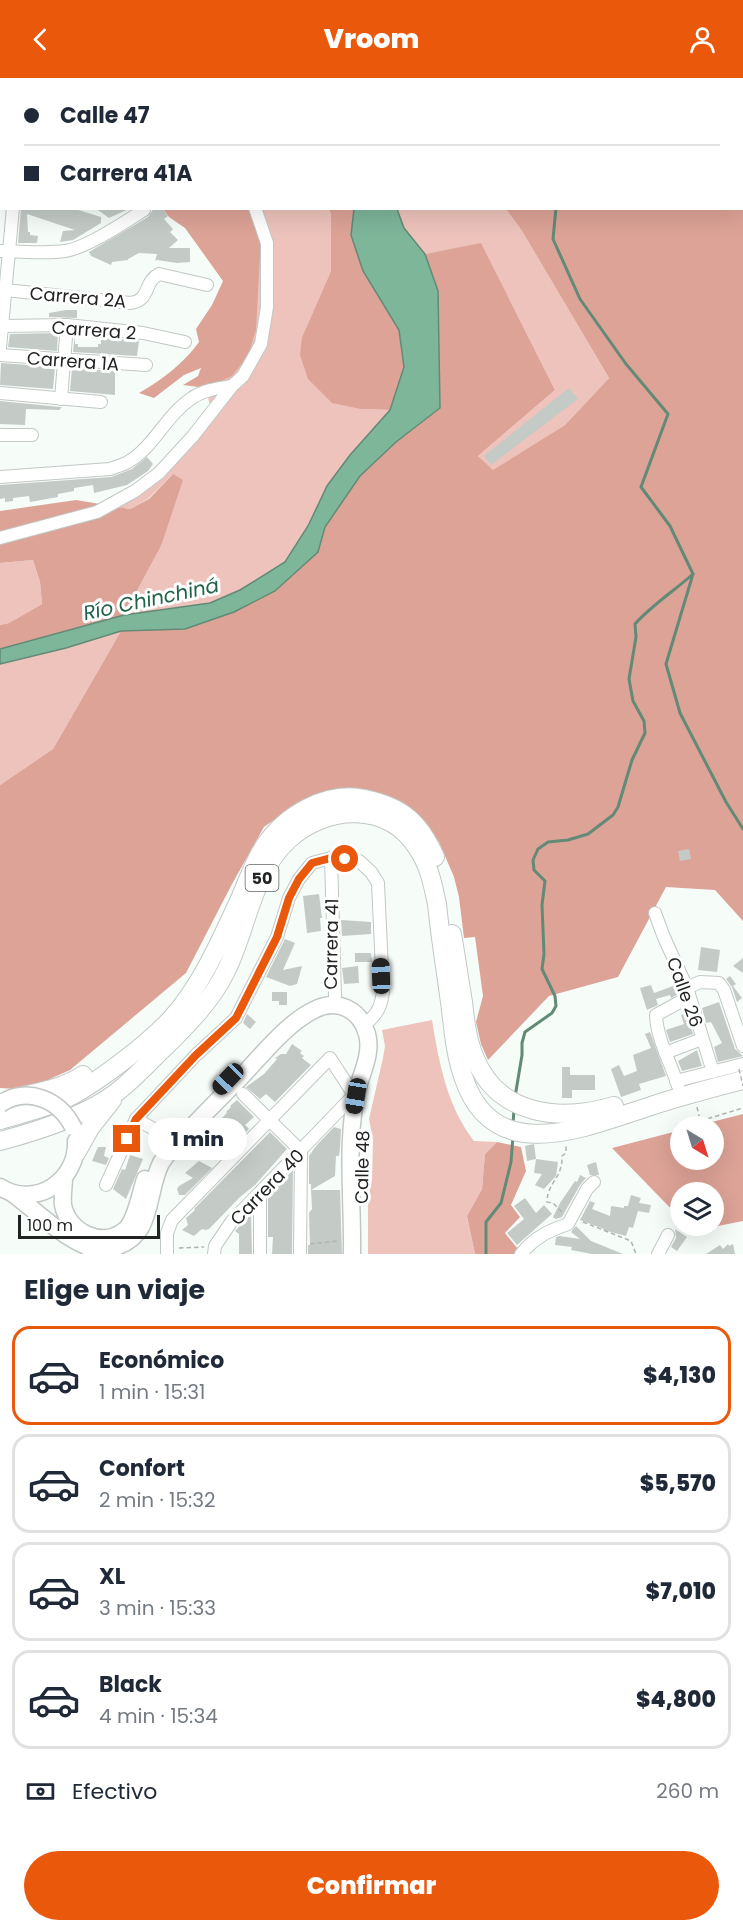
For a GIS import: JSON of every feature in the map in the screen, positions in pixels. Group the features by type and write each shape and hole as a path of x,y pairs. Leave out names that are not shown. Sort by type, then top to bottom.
{"highway":[{"name":"50","path":"0,1115 42,1108 63,1100 116,1065 169,1021 186,1002 206,968 263,848 283,824 297,814 325,803 351,798 388,805 414,821 427,840 443,880 466,1026 474,1056 491,1085 504,1097 520,1107 568,1114 599,1110 742,1069"},
{"name":"50","path":"0,1141 49,1126 72,1116 115,1093 135,1076 189,1024 208,1001 226,972 263,877 274,855 301,829 315,821 341,813 382,818 404,832 426,863 435,894 453,1030 464,1078 470,1093 484,1114 504,1128 526,1133 566,1131 682,1086"},
{"path":"23,1096 72,1082 87,1072 146,1025 206,968"},
{"path":"75,1153 107,1106 135,1076"}],"main road":[{"path":"331,1001 341,996 355,1002 370,1020"},
{"name":"Carrera 41","path":"64,1177 63,1204 67,1216 74,1225 85,1234 105,1239 124,1230 133,1220 151,1166 167,1142 301,1008 314,1001 331,1001"},
{"name":"Calle 48","path":"331,1001 344,1006 362,1022 369,1047 359,1096 362,1137 356,1249"},
{"name":"Carrera 41","path":"6,1190 87,1247 111,1248 132,1239 142,1228 155,1180 170,1150 213,1104 300,1019 331,1001"},
{"name":"Calle 48","path":"359,1096 378,1048 376,1032 370,1020"},
{"path":"0,1115 14,1097 41,1098 57,1106 69,1119 73,1126 76,1144 72,1166 64,1177 50,1189 41,1193 22,1195 6,1190"}],"street":[{"path":"0,348 5,290 4,251 13,210"},
{"path":"4,251 68,251 112,230 144,210"},
{"path":"0,538 98,512 135,491 159,473 243,376 261,344 267,307 267,243 256,210"},
{"name":"Carrera 2A","path":"5,290 130,303 144,298 156,274 207,285"},
{"path":"61,399 67,325"},
{"name":"Carrera 2","path":"2,326 67,325 143,333 185,342"},
{"name":"Carrera 1A","path":"0,356 146,365"},
{"path":"0,477 110,469 127,462 140,453 169,418 192,397 214,389 232,386"},
{"path":"0,393 100,402"},
{"path":"0,435 32,435"},
{"path":"106,1185 136,1119 196,1055 236,1018 277,937 289,898 299,879 312,863 331,858 358,861 371,872 378,882 383,992 381,1005 370,1020"},
{"name":"Carrera 41","path":"331,858 331,1001"},
{"name":"Calle 26","path":"655,913 688,992 713,1072"},
{"path":"742,1069 713,1072 682,1086 665,1053 656,1023 656,1015 688,992 699,977 719,983 740,1022 743,1046"},
{"path":"665,1053 702,1039"},
{"path":"166,1251 167,1233 172,1220 330,1058 359,1096"},
{"path":"243,1094 301,1151 300,1250"},
{"name":"Carrera 40","path":"215,1250 232,1221 359,1096"},
{"path":"136,1119 152,1128"},
{"path":"521,1254 544,1232 568,1224 587,1189 594,1182"},
{"path":"260,1194 260,1254"},
{"path":"658,1254 669,1235"}],"path":[{"path":"742,1069 743,1086"},
{"path":"682,1086 700,1121 743,1108"},
{"path":"566,1131 566,1153 562,1156 562,1168 547,1193 547,1202 554,1203 560,1208 568,1224 582,1222 631,1241 636,1254"},
{"path":"300,1250 356,1249"},
{"path":"166,1251 215,1250"}],"shaded area":[{"path":"164,210 258,210 264,226 256,330 248,356 232,376 206,388 183,385 198,376 201,368 184,375 154,398 139,393 172,370 199,342 196,329 212,305 223,281 185,228 169,217"},
{"path":"258,210 329,210 331,271 302,337 361,409 390,410 350,455 327,486 308,526 285,562 240,590 210,603 124,615 161,546 173,474 148,499 130,509 115,507 212,415 206,388 260,254 264,226"},
{"path":"329,210 354,210 351,235 363,271 399,330 404,367 390,410 361,409 332,403 308,379 300,355 302,337 331,271"},
{"path":"354,210 397,210 404,228 425,254 438,291 440,408 396,442 360,476 325,527 318,552 275,591 234,612 185,629 121,631 66,648 0,664 0,649 124,615 210,603 240,590 285,562 308,526 327,486 350,455 390,410 404,367 399,330 363,271 351,235"},
{"path":"397,210 507,210 522,231 609,378 565,425 493,471 478,456 555,390 481,244 425,254 404,228"},
{"path":"507,210 743,210 743,921 715,890 666,887 618,977 549,996 488,1060 481,1044 476,1022 483,996 475,937 464,938 454,877 439,842 426,825 368,792 330,790 295,805 264,827 186,973 70,1070 41,1083 16,1089 0,1088 0,785 53,749 121,631 185,629 234,612 275,591 318,552 325,527 360,476 396,442 440,408 438,291 425,254 481,243 555,390 478,456 493,470 565,425 609,378 522,231"},
{"path":"173,474 183,480 161,546 124,615 0,649 0,625 9,623 42,604 40,582 33,560 0,563 0,511 76,500 130,509 149,499"},
{"path":"33,560 40,582 42,604 9,623 0,625 0,563"},
{"path":"121,631 53,749 0,785 0,664 66,648"},
{"path":"432,1020 441,1068 457,1113 474,1141 497,1142 485,1154 482,1189 467,1216 475,1254 368,1254 368,1199 372,1180 373,1140 369,1119 385,1046 382,1030"},
{"path":"743,1114 743,1221 724,1225 724,1182 670,1182 670,1208 612,1148 670,1133 670,1170 724,1170 724,1119"},
{"path":"497,1142 521,1147 526,1171 511,1205 520,1217 505,1233 518,1249 517,1254 475,1254 467,1216 482,1189 485,1154"}],"building":[{"path":"21,210 78,210 101,217 101,223 73,240 60,242 63,231 75,230 27,214 28,232 30,235 38,236 37,243 18,243"},
{"path":"98,210 127,210 109,218"},
{"path":"153,210 164,210 168,216 164,219 173,229 170,232 178,240 169,248 190,248 190,262 155,261 157,254 139,253 128,260 112,262 111,265 91,256 89,252 148,217"},
{"path":"77,310 77,318 49,317 49,313"},
{"path":"58,333 57,351 8,347 10,334"},
{"path":"75,334 75,344 78,344 78,347 98,347 98,344 101,344 101,337 139,341 137,356 73,352"},
{"path":"1,363 55,367 53,389 0,385"},
{"path":"72,368 115,371 115,395 70,391"},
{"path":"569,388 578,399 491,465 484,456"},
{"path":"0,401 62,407 59,410 26,409 25,425 0,424"},
{"path":"147,457 153,464 148,471 127,485 94,493 93,485 74,488 74,491 58,494 58,497 30,502 29,496 13,498 13,501 5,502 5,498 0,499 0,485 111,477 132,469"},
{"path":"689,849 691,859 680,861 678,851"},
{"path":"319,894 321,931 307,933 303,896"},
{"path":"341,920 371,922 371,934 342,936"},
{"path":"285,939 295,943 283,970 302,966 297,984 290,986 266,977"},
{"path":"701,947 720,950 717,972 698,970"},
{"path":"355,953 371,953 372,962 355,962"},
{"path":"743,958 743,973 733,966"},
{"path":"358,966 359,983 344,984 342,968"},
{"path":"730,976 736,984 733,986 742,998 737,1002 732,987 726,979"},
{"path":"651,985 654,993 676,985 680,993 671,998 670,995 656,999 658,1005 647,1010 640,988"},
{"path":"272,992 287,992 287,1005 279,1005 279,1001 272,1001"},
{"path":"719,1002 735,1049 743,1056 718,1062 714,1047 722,1043 711,1022 706,1023 702,1008"},
{"path":"686,1013 693,1034 670,1042 666,1030 684,1024 681,1015"},
{"path":"247,1014 256,1022 250,1029 243,1023"},
{"path":"650,1032 666,1076 639,1084 641,1090 621,1097 611,1069 619,1065 624,1076 637,1071 633,1055 651,1048 645,1034"},
{"path":"292,1044 302,1051 300,1053 304,1056 302,1058 311,1065 275,1102 266,1094 260,1099 246,1087 264,1074 277,1059 275,1058 286,1054"},
{"path":"697,1050 702,1066 682,1071 678,1061"},
{"path":"562,1067 570,1067 570,1075 595,1075 595,1090 572,1090 572,1098 562,1098"},
{"path":"237,1100 254,1117 245,1125 249,1129 241,1138 228,1131 216,1141 217,1143 206,1157 197,1155 201,1139"},
{"path":"334,1127 341,1129 335,1176 311,1190 309,1156"},
{"path":"270,1132 287,1149 255,1185 209,1229 202,1229 194,1236 182,1230 188,1225 186,1218 194,1209"},
{"path":"534,1144 536,1159 527,1161 525,1146"},
{"path":"98,1147 106,1147 104,1156 109,1158 106,1165 92,1161"},
{"path":"130,1155 143,1159 126,1199 113,1189 122,1169 125,1170"},
{"path":"536,1159 558,1162 556,1176 544,1189 535,1185 542,1174 534,1173"},
{"path":"199,1161 212,1168 185,1195 179,1195 177,1189 179,1186 193,1178 185,1173"},
{"path":"596,1162 599,1175 590,1175 587,1165"},
{"path":"293,1170 292,1254 272,1254 273,1237 268,1237 268,1195 273,1194"},
{"path":"580,1175 586,1178 562,1217 556,1219 553,1217 560,1203"},
{"path":"311,1190 340,1190 342,1254 308,1254 309,1213 312,1209"},
{"path":"631,1195 641,1198 639,1203 651,1205 649,1213 638,1211 633,1228 629,1227 626,1236 603,1230 580,1220 590,1201 595,1203 592,1209 610,1216 611,1206 624,1208 628,1206"},
{"path":"525,1198 536,1213 544,1205 552,1214 517,1245 507,1233 524,1219 514,1206"},
{"path":"251,1214 252,1254 239,1254 239,1234 235,1231"},
{"path":"576,1226 591,1241 623,1254 592,1254 571,1250 572,1247 555,1245 556,1237 559,1236 580,1239 571,1232"},
{"path":"676,1236 687,1237 677,1251 671,1247"},
{"path":"728,1244 729,1246 733,1244 735,1254 706,1254 720,1245 723,1249"}],"waterway":[{"path":"556,210 553,239 580,299 626,364 668,414 641,487 670,526 693,574 666,664 680,713 726,802 743,829"},
{"path":"515,1097 525,1032 552,1013 556,1006 555,996 542,969 544,954 542,905 545,881 534,870 533,860 538,849 548,842 568,840 588,834 613,815 618,807 632,760 645,733 644,721 633,701 629,679 636,637 635,624 693,574"},
{"path":"513,1124 514,1109"},
{"path":"486,1254 486,1222 501,1203 511,1162 513,1136"}],"route":[{"path":"127,1139 136,1119 196,1055 236,1018 254,987 277,937 289,898 299,879 312,863 331,858 345,859"}],"water label":[{"name":"Río Chinchiná","path":"151,599"}]}
